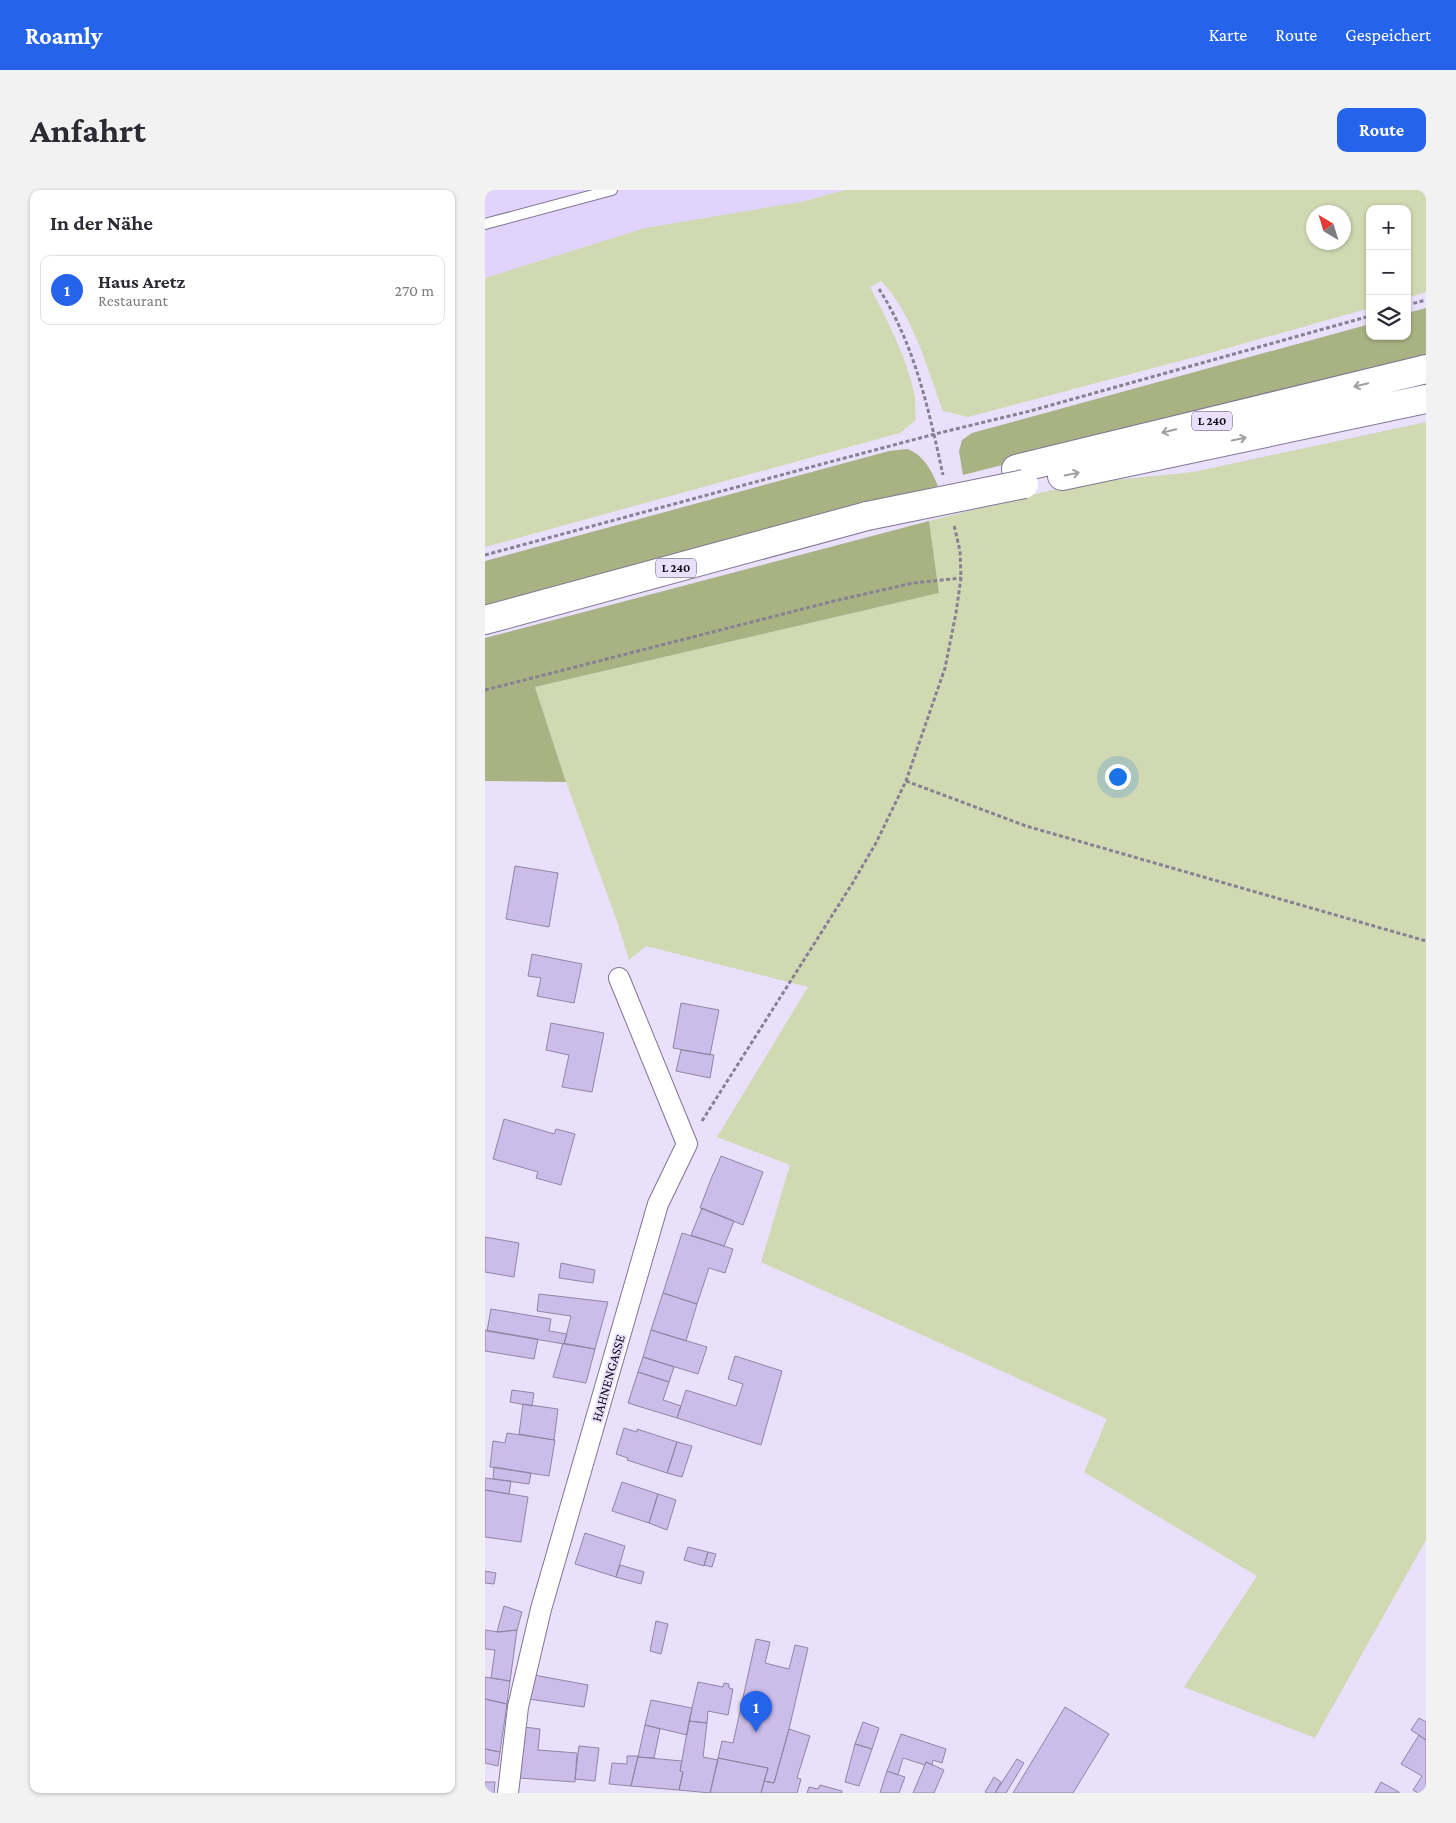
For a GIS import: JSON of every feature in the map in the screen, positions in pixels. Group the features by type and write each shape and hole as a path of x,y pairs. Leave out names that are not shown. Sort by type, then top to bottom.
{"main road":[{"name":"L 240","path":"485,620 867,516 1426,370"},
{"name":"L 240","path":"1020,476 1426,399"}],"street":[{"path":"619,978 687,1144"},
{"name":"HAHNENGASSE","path":"508,1793 518,1707 541,1609 658,1204 687,1144"}],"lane":[{"path":"485,224 612,190"}],"path":[{"path":"879,289 893,310 908,344 935,434 944,479"},
{"path":"1411,304 1426,300"},
{"path":"485,555 935,434 1030,411 1366,317"},
{"path":"687,1144 853,884 876,843 906,781 945,668 961,578 960,552 954,524"},
{"path":"485,690 913,582 961,578"},
{"path":"906,781 1026,826 1426,941"}],"shaded area":[{"path":"485,190 845,190 805,201 645,228 485,278"}],"green space":[{"path":"845,190 1426,190 1426,292 1411,297 1411,205 1366,205 1366,309 1210,353 968,417 943,411 910,325 902,309 881,281 870,287 901,352 915,395 916,420 900,433 485,547 485,278 645,228 805,201"},
{"path":"1426,308 1426,358 963,475 959,451 962,440 972,433 1366,325 1366,340 1411,340 1411,312"},
{"path":"1426,422 1426,1540 1315,1738 1184,1687 1257,1576 1084,1472 1107,1419 761,1262 790,1165 717,1137 808,987 646,946 629,960 617,921 566,782 535,687 939,593 929,521 1076,484 1193,472"},
{"path":"907,449 913,451 922,459 930,469 938,486 485,608 485,561 889,451"},
{"path":"929,521 939,593 535,687 566,782 485,781 485,638"}],"building":[{"path":"515,866 558,873 549,927 506,919"},
{"path":"532,954 582,964 574,1003 537,996 541,978 528,976"},
{"path":"681,1003 719,1010 710,1055 673,1048"},
{"path":"551,1023 604,1033 592,1092 562,1087 569,1055 546,1050"},
{"path":"681,1050 714,1055 710,1078 676,1071"},
{"path":"504,1119 554,1134 556,1129 575,1134 561,1185 536,1178 538,1172 493,1159"},
{"path":"721,1156 763,1172 743,1225 700,1208"},
{"path":"702,1208 734,1221 724,1246 691,1235"},
{"path":"682,1233 733,1249 725,1273 709,1268 697,1304 663,1293"},
{"path":"485,1237 519,1243 514,1277 485,1272"},
{"path":"561,1263 595,1270 593,1283 559,1278"},
{"path":"663,1293 697,1304 686,1341 651,1330"},
{"path":"539,1294 608,1302 595,1349 564,1344 571,1316 537,1311"},
{"path":"491,1309 551,1319 549,1331 567,1334 564,1344 487,1331"},
{"path":"485,1330 538,1339 534,1359 485,1351"},
{"path":"651,1330 707,1347 698,1374 643,1357"},
{"path":"563,1343 595,1349 586,1383 553,1377"},
{"path":"735,1356 782,1371 761,1445 677,1418 686,1390 736,1406 743,1384 728,1379"},
{"path":"643,1357 674,1367 669,1382 638,1372"},
{"path":"638,1372 669,1382 663,1400 681,1406 677,1418 628,1403"},
{"path":"512,1390 534,1393 532,1406 510,1402"},
{"path":"523,1404 558,1409 554,1440 519,1434"},
{"path":"624,1428 637,1432 637,1429 677,1442 667,1473 627,1460 628,1458 616,1454"},
{"path":"507,1433 555,1440 549,1476 490,1467 493,1441 505,1443"},
{"path":"677,1442 692,1446 682,1477 667,1473"},
{"path":"494,1467 531,1473 529,1484 493,1479"},
{"path":"485,1478 511,1481 509,1494 485,1490"},
{"path":"622,1482 658,1494 649,1523 612,1511"},
{"path":"485,1490 528,1497 521,1542 485,1537"},
{"path":"658,1494 676,1500 667,1530 649,1523"},
{"path":"585,1533 625,1546 616,1577 575,1564"},
{"path":"688,1547 708,1552 704,1566 684,1560"},
{"path":"708,1552 716,1554 712,1567 704,1565"},
{"path":"620,1565 644,1572 641,1584 616,1577"},
{"path":"485,1571 496,1573 494,1584 485,1583"},
{"path":"504,1606 522,1612 517,1630 497,1632"},
{"path":"656,1621 668,1624 661,1654 650,1651"},
{"path":"485,1630 499,1632 517,1630 510,1681 491,1678 495,1650 485,1649"},
{"path":"756,1639 770,1642 765,1663 789,1669 795,1645 808,1648 774,1783 764,1781 768,1768 718,1758 722,1741 733,1743"},
{"path":"534,1675 588,1685 584,1707 529,1699"},
{"path":"485,1677 510,1681 507,1704 485,1699"},
{"path":"698,1682 723,1687 724,1683 729,1684 729,1688 733,1689 728,1715 708,1711 707,1723 689,1721"},
{"path":"485,1699 507,1704 500,1752 485,1749"},
{"path":"651,1700 692,1708 687,1735 645,1725"},
{"path":"1065,1707 1109,1734 1073,1793 1013,1793"},
{"path":"1419,1718 1426,1722 1426,1740 1411,1730"},
{"path":"689,1721 707,1723 703,1757 718,1760 710,1793 679,1790 683,1772 680,1771"},
{"path":"863,1722 879,1728 872,1749 855,1744"},
{"path":"645,1725 660,1729 654,1758 638,1757"},
{"path":"524,1727 540,1729 538,1750 577,1753 575,1782 519,1778"},
{"path":"789,1729 810,1736 797,1778 801,1779 797,1793 761,1793 764,1781 774,1783"},
{"path":"901,1734 946,1749 942,1763 933,1760 932,1765 926,1762 925,1765 903,1758 898,1775 887,1771"},
{"path":"1419,1735 1426,1740 1426,1793 1418,1793 1413,1790 1422,1776 1401,1764"},
{"path":"855,1744 872,1749 859,1786 845,1782"},
{"path":"579,1746 599,1748 595,1781 575,1779"},
{"path":"485,1749 500,1752 498,1766 485,1763"},
{"path":"627,1756 638,1756 631,1786 609,1784 612,1763 627,1764"},
{"path":"638,1757 682,1761 680,1771 683,1772 679,1790 631,1786"},
{"path":"718,1758 768,1768 761,1793 710,1793"},
{"path":"1017,1759 1024,1763 1006,1793 995,1793"},
{"path":"926,1762 944,1770 934,1793 913,1793"},
{"path":"887,1771 905,1777 899,1793 880,1793"},
{"path":"994,1777 1001,1782 995,1793 985,1792"},
{"path":"485,1782 495,1782 494,1793 485,1793"},
{"path":"1381,1782 1399,1792 1399,1793 1375,1793"},
{"path":"820,1785 842,1791 842,1793 807,1793 809,1787 818,1789"}],"place":[{"name":"Haus Aretz","path":"756,1732"}]}
